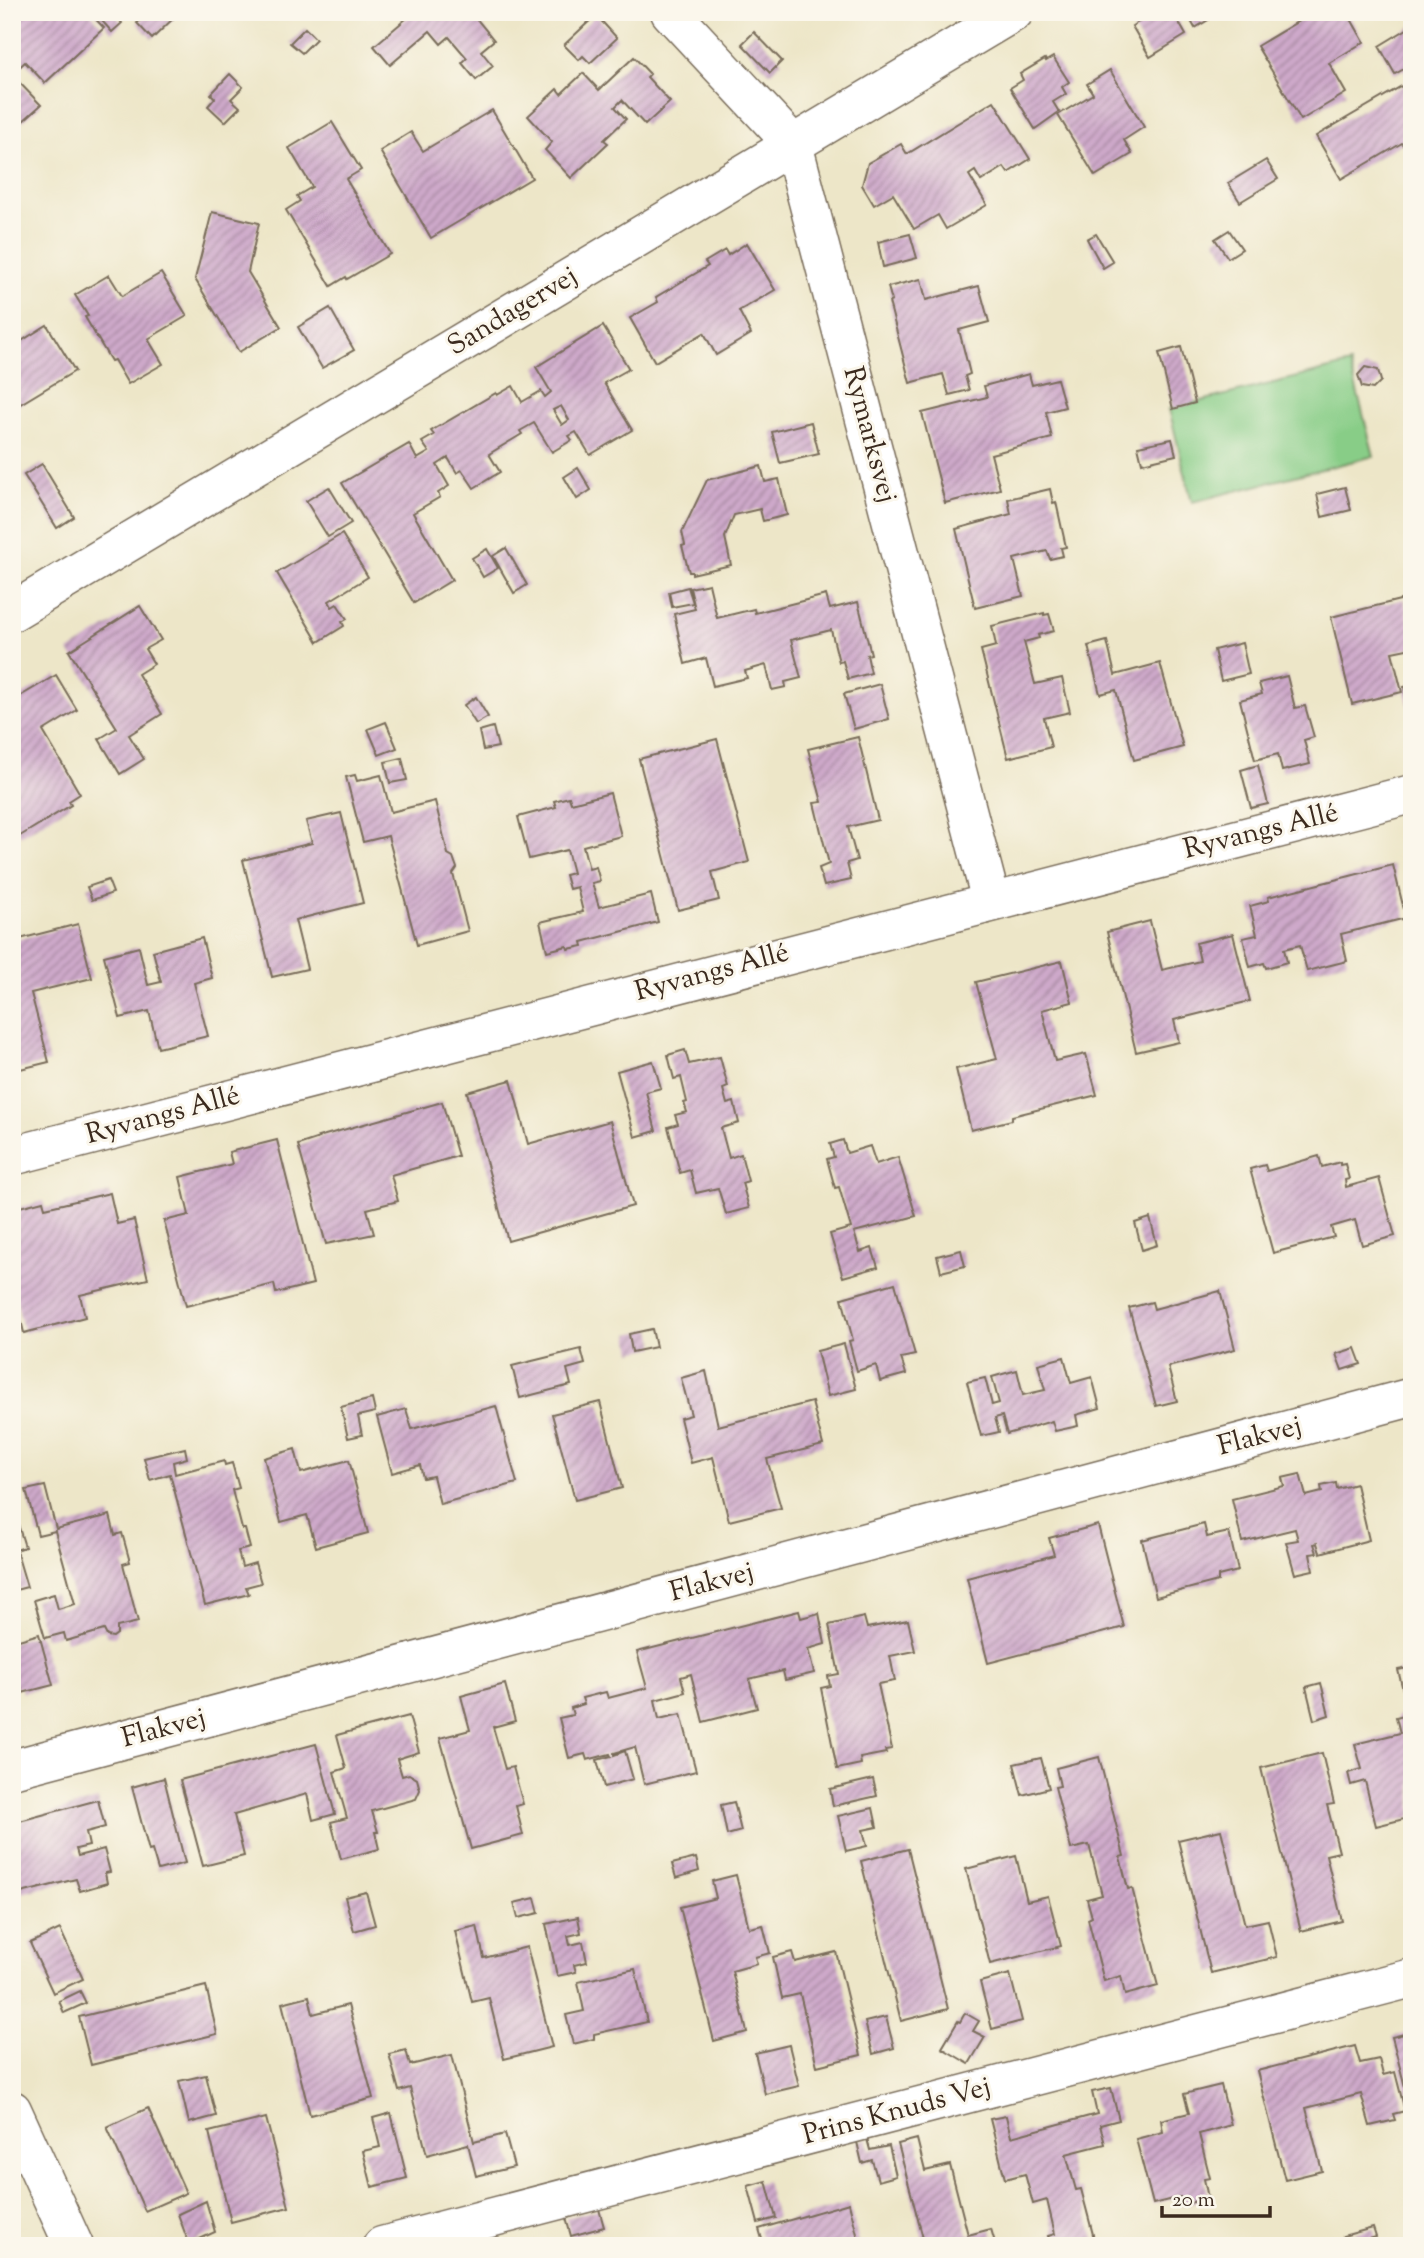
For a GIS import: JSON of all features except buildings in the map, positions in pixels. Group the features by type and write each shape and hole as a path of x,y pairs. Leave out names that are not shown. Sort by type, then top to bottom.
{"street":[{"name":"Rymarksvej","path":"670,12 793,144 991,901"},
{"name":"Sandagervej","path":"12,611 1014,12"},
{"name":"Ryvangs Allé","path":"12,1156 1412,794"},
{"name":"Flakvej","path":"12,1769 1412,1397"},
{"name":"Prins Knuds Vej","path":"382,2246 1412,1978"},
{"path":"12,2110 74,2246"}],"green space":[{"path":"1350,364 1374,456 1192,502 1169,409"}]}
